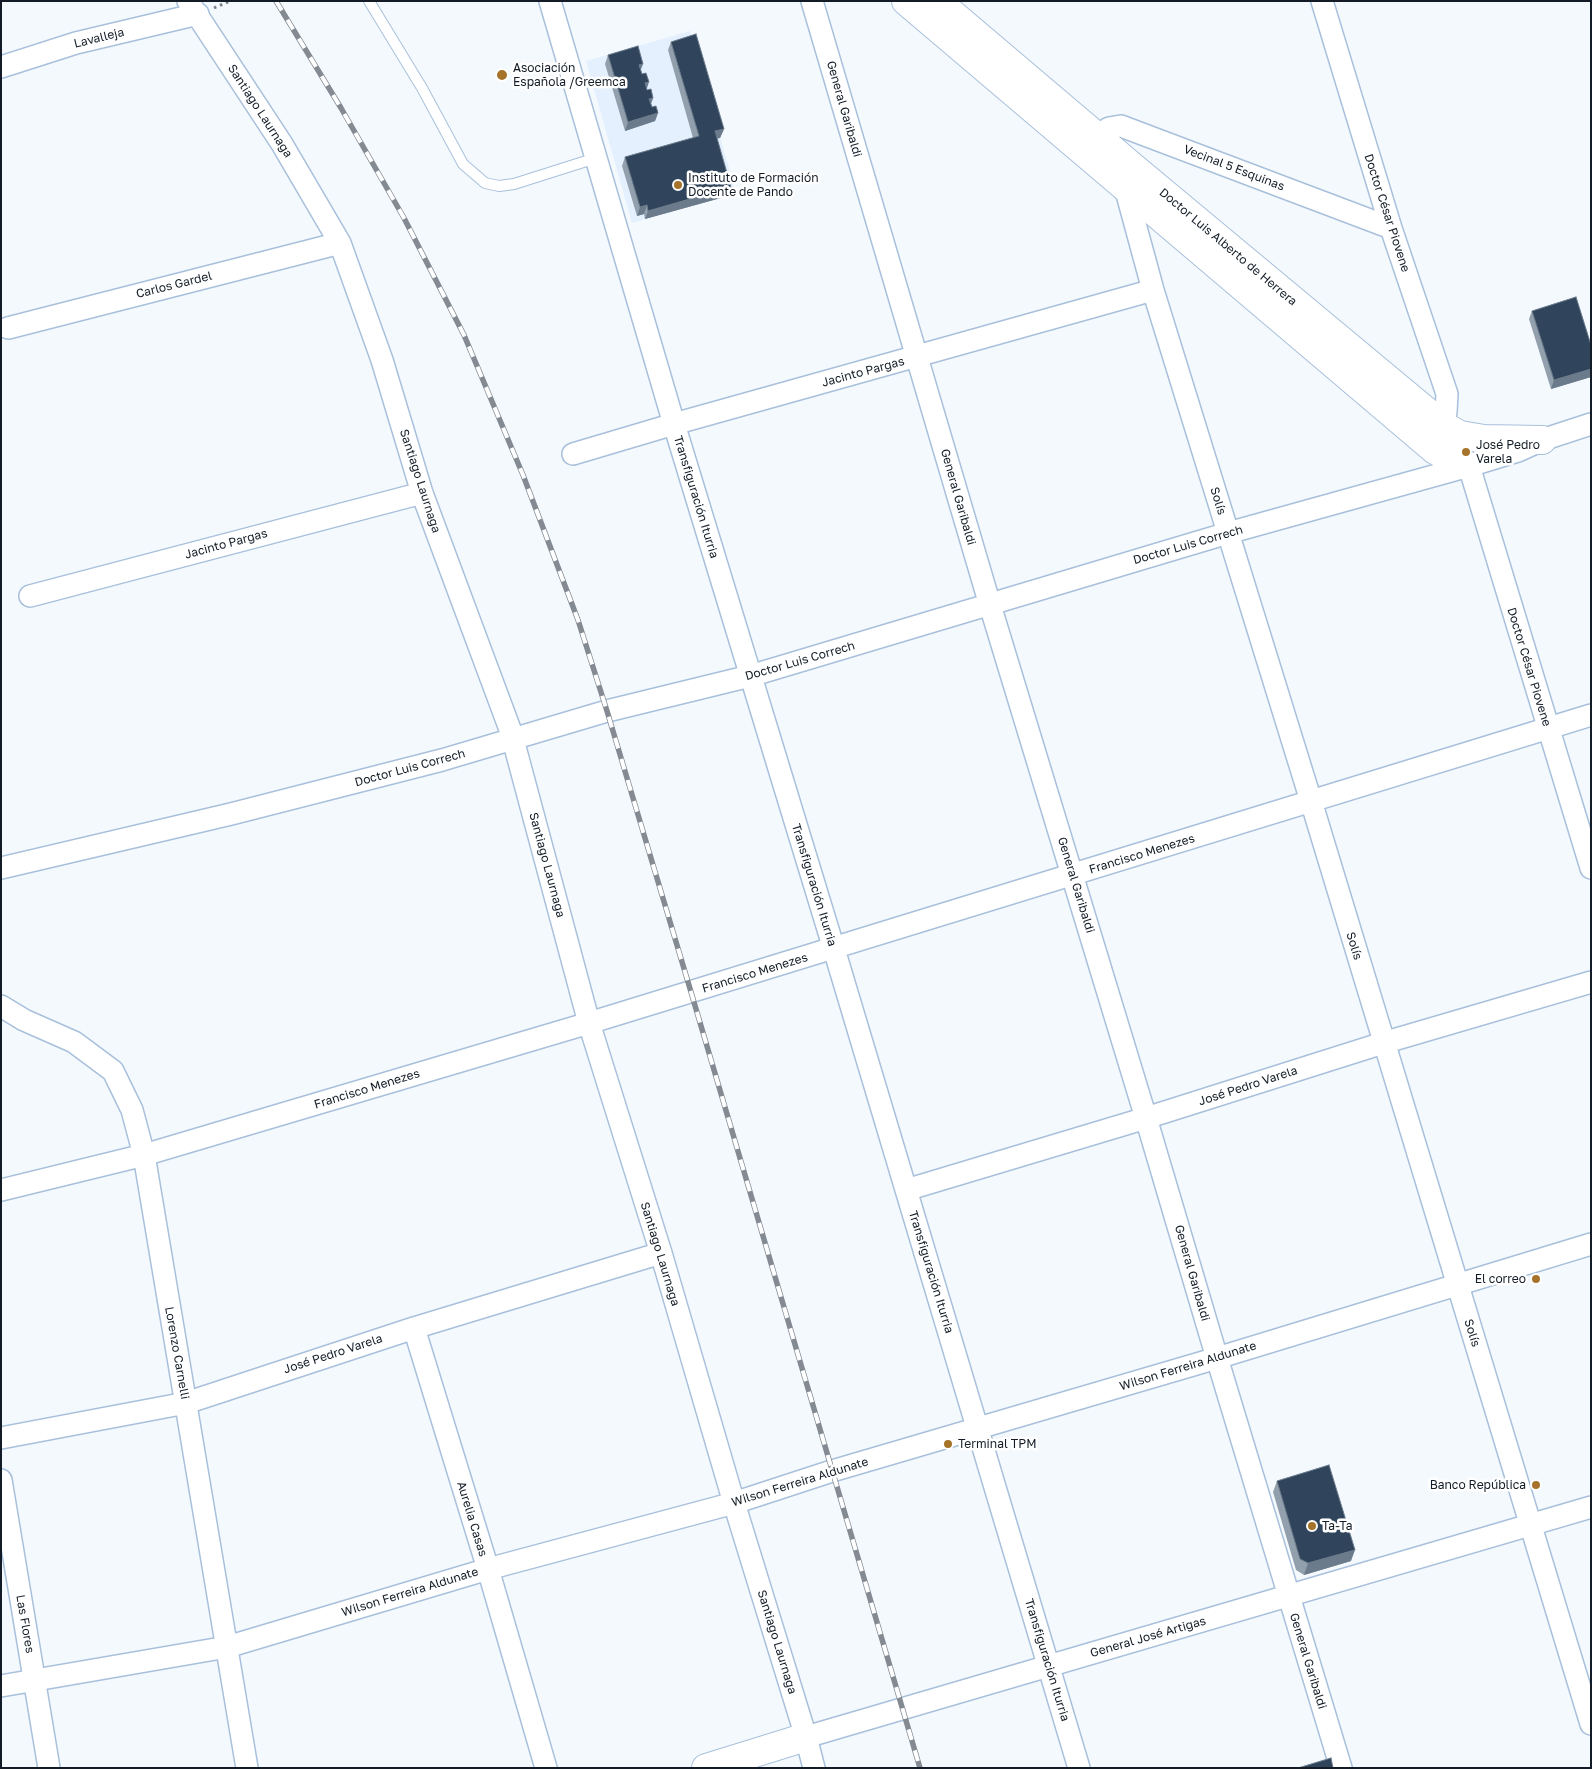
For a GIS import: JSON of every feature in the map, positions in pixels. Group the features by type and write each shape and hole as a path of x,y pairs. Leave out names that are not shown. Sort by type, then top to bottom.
{"street":[{"name":"Transfiguración Iturria","path":"550,1 674,424 834,949 1079,1768"},
{"name":"General Garibaldi","path":"812,1 990,605 1341,1768"},
{"name":"Doctor Luis Alberto de Herrera","path":"906,1 1091,145 1439,438 1451,459 1469,466"},
{"name":"Doctor Luis Alberto de Herrera","path":"937,1 1091,145"},
{"name":"Doctor César Piovene","path":"1322,1 1391,228 1447,394 1446,412 1439,438"},
{"name":"Lavalleja","path":"1,67 193,8"},
{"name":"Santiago Laurnaga","path":"193,8 282,144 340,243 382,360 422,492 513,739 589,1023 661,1254 814,1768"},
{"name":"Vecinal 5 Esquinas","path":"1091,145 1109,128 1121,126 1391,228"},
{"name":"Solís","path":"1130,178 1153,290 1311,801 1591,1724"},
{"name":"Carlos Gardel","path":"8,328 340,243"},
{"name":"Jacinto Pargas","path":"573,454 1153,290"},
{"name":"Doctor Luis Correch","path":"1,868 442,760 607,711 750,676 1228,533 1469,466 1518,451 1542,440 1591,424"},
{"name":"Doctor Luis Alberto de Herrera","path":"1439,438 1460,435 1484,439 1542,440"},
{"path":"1469,466 1484,439"},
{"name":"Doctor César Piovene","path":"1469,466 1591,868"},
{"name":"Jacinto Pargas","path":"30,596 422,492"},
{"name":"Francisco Menezes","path":"1,1190 144,1155 589,1023 1591,715"},
{"name":"José Pedro Varela","path":"906,1190 1146,1118 1383,1043 1591,982"},
{"name":"Lorenzo Carnelli","path":"1,1006 24,1020 74,1042 113,1071 132,1110 144,1155 247,1768"},
{"name":"Wilson Ferreira Aldunate","path":"1,1686 227,1646 488,1569 734,1503 832,1471 1217,1358 1591,1244"},
{"name":"José Pedro Varela","path":"1,1438 186,1403 414,1328 661,1254"},
{"name":"Aurelia Casas","path":"414,1328 488,1569 546,1768"},
{"name":"Las Flores","path":"1,1480 49,1768"},
{"name":"General José Artigas","path":"706,1768 1591,1507"}],"lane":[{"path":"369,1 422,88 463,164 485,183 498,186 514,184 596,158"}],"shaded area":[{"path":"690,31 736,193 632,223 586,61"}],"building":[{"path":"696,34 724,129 715,131 731,187 648,211 647,205 640,207 625,157 699,136 671,42"},
{"path":"638,46 643,64 639,65 642,74 646,73 649,82 645,83 647,90 651,89 653,98 649,99 652,107 656,106 658,113 628,122 608,55"},
{"path":"1576,297 1591,345 1591,369 1554,380 1532,311"},
{"name":"Ta-Ta","path":"1329,1465 1355,1550 1308,1563 1300,1559 1277,1481"},
{"path":"1331,1758 1333,1768 1298,1768"}],"railway":[{"path":"276,1 341,108 404,218 464,335 523,475 578,620 691,992 920,1768"}],"place":[{"name":"Asociación Española /Greemca","path":"502,75"},
{"name":"Instituto de Formación Docente de Pando","path":"678,185"},
{"name":"José Pedro Varela","path":"1466,452"},
{"name":"El correo","path":"1536,1279"},
{"name":"Terminal TPM","path":"948,1444"},
{"name":"Banco República","path":"1536,1485"},
{"name":"Ta-Ta","path":"1312,1526"}]}
